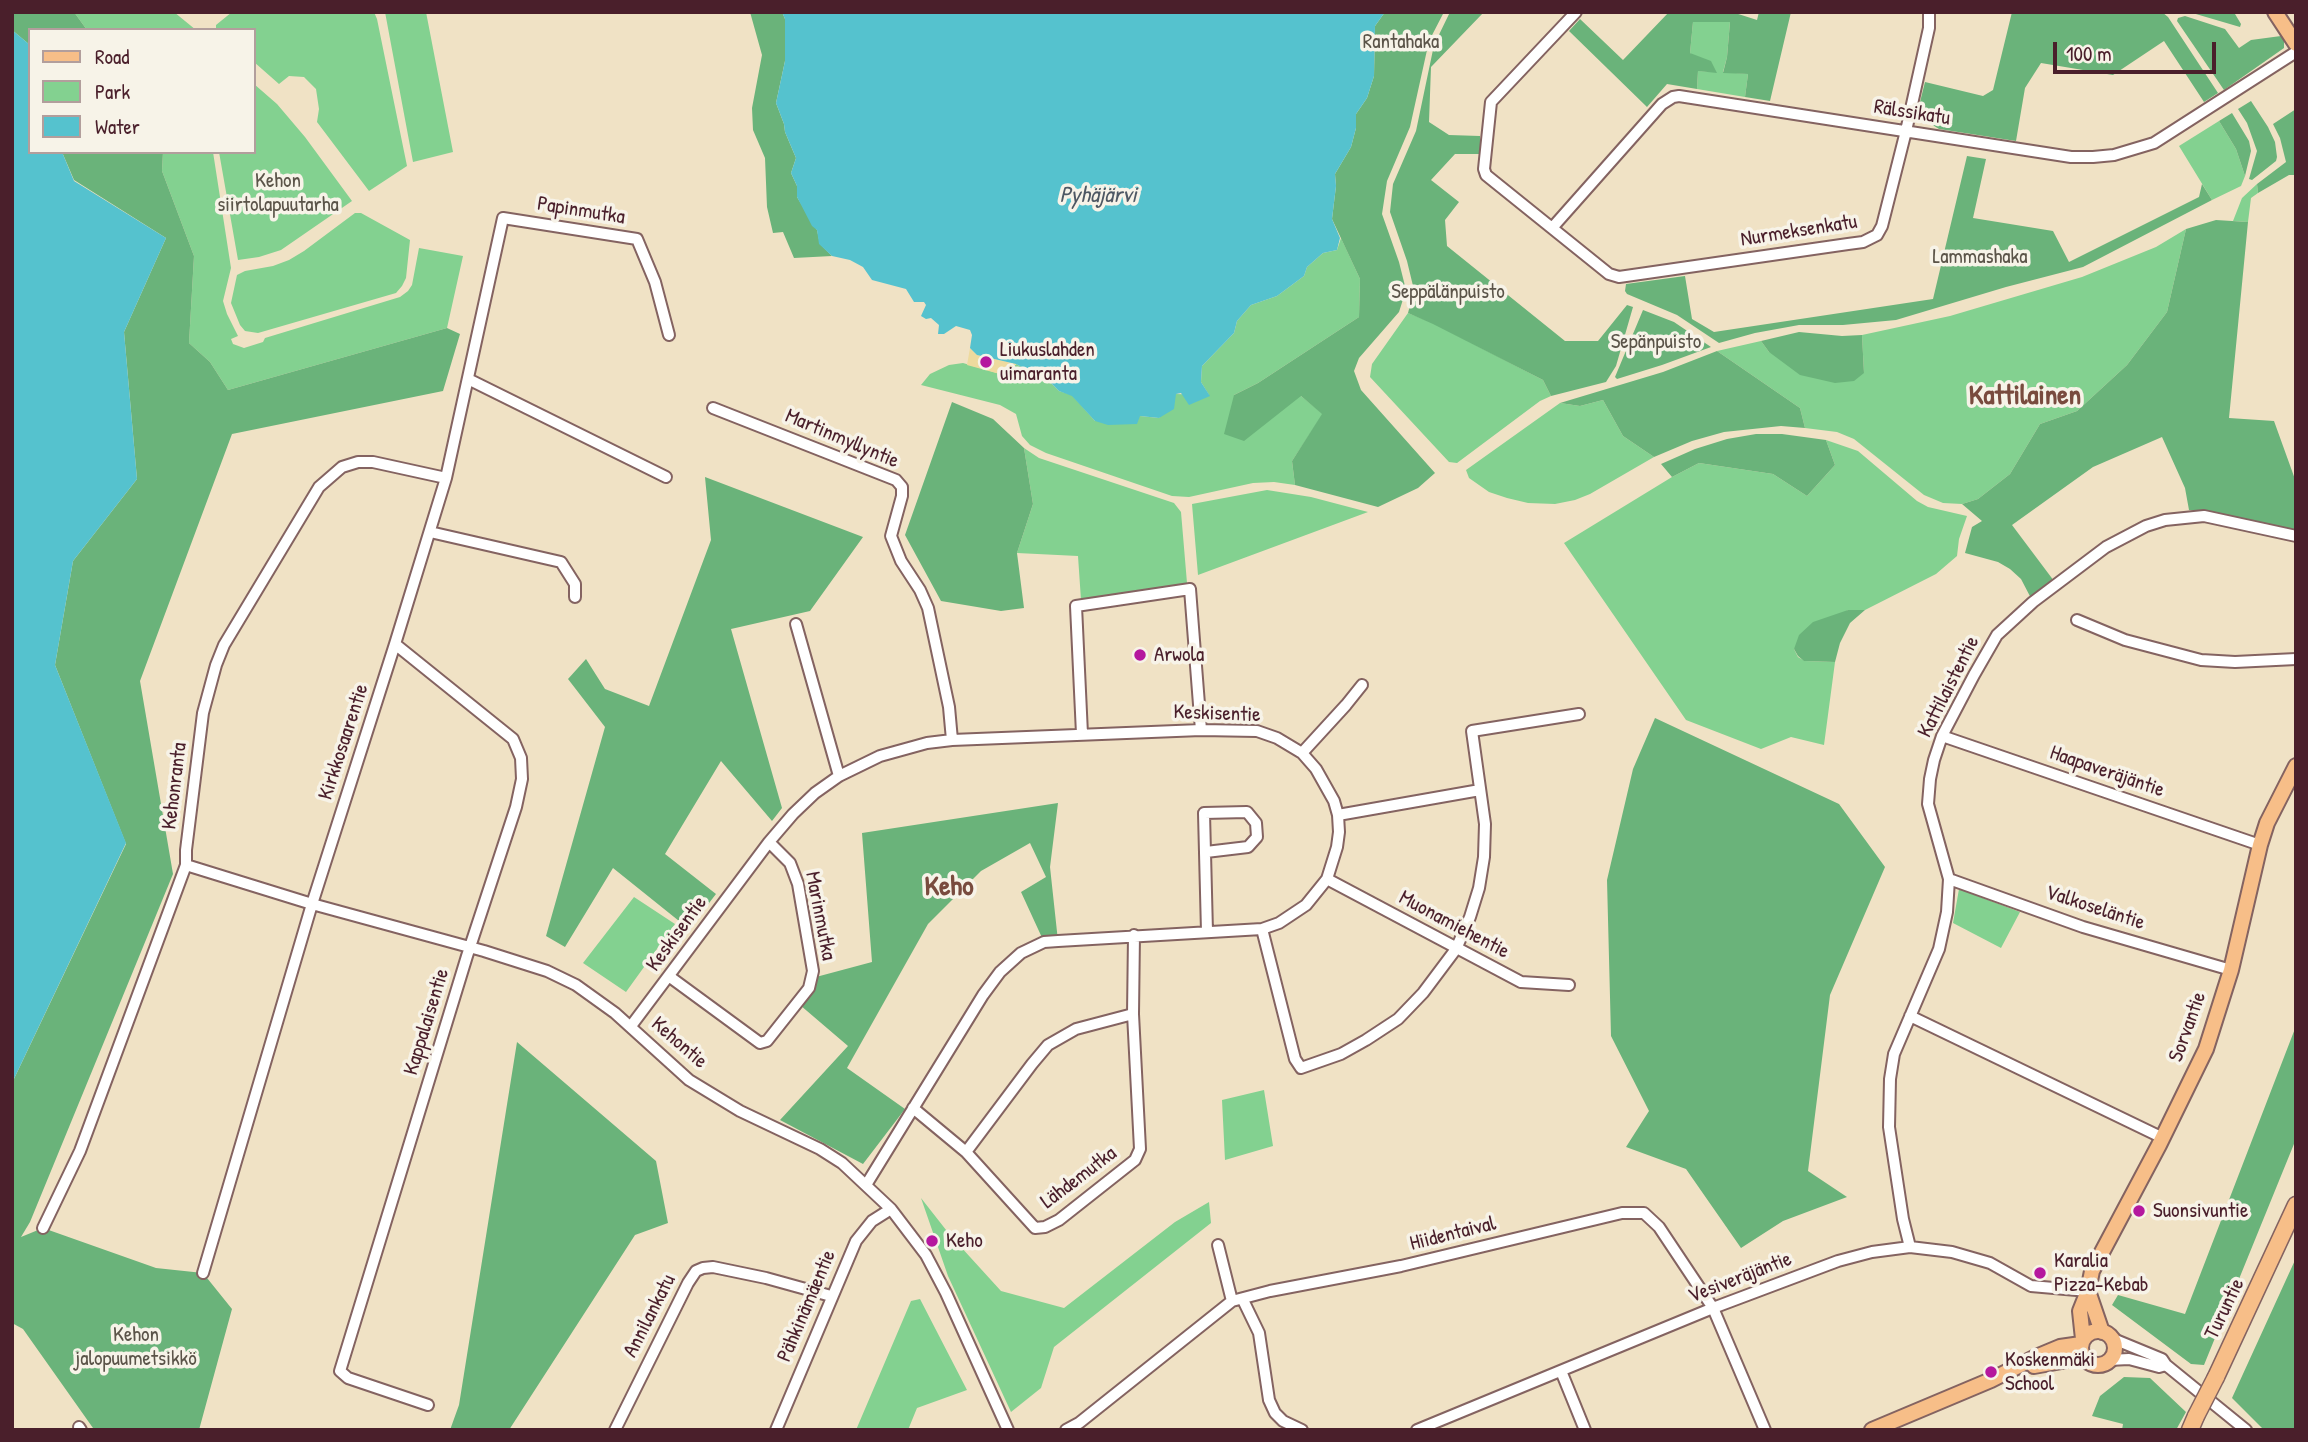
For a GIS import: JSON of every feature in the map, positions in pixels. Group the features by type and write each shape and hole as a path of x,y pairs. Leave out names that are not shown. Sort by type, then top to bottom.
{"highway":[{"name":"Turuntie","path":"2193,1423 2296,1205"}],"main road":[{"path":"2275,12 2296,44"},
{"name":"Sorvantie","path":"2083,1347 2080,1311 2092,1271 2163,1138 2206,1049 2231,970 2260,845 2267,823 2296,766"},
{"path":"2083,1347 2095,1364 2109,1360 2114,1352 2088,1291"},
{"path":"1872,1430 1996,1377 2047,1362 2083,1347 2092,1332 2107,1335"}],"street":[{"path":"1552,228 1486,175 1484,169 1491,102 1576,12"},
{"name":"Nurmeksenkatu","path":"1552,228 1609,274 1619,277 1871,239 1882,226 1906,131 1929,29 1928,12"},
{"name":"Rälssikatu","path":"1552,228 1662,104 1673,97 2071,157 2114,155 2154,143 2173,133 2296,52"},
{"name":"Papinmutka","path":"503,218 637,239 655,282 668,335"},
{"name":"Kirkkosaarentie","path":"203,1273 312,904 446,478 503,218"},
{"path":"468,379 666,477"},
{"name":"Martinmyllyntie","path":"713,408 896,480 902,487 891,536 901,561 928,608 946,695 952,740"},
{"name":"Kehonranta","path":"43,1228 80,1151 186,865 203,713 224,645 319,487 342,467 358,462 373,462 446,478"},
{"name":"Kattilaistentie","path":"1910,1247 1889,1127 1888,1101 1894,1054 1939,949 1947,912 1949,879 1928,804 1934,760 1942,736 1997,635 2033,602 2106,547 2127,535 2165,520 2204,516 2296,536"},
{"path":"430,532 561,562 575,584 575,597"},
{"path":"1082,734 1076,606 1190,589 1201,730"},
{"path":"2077,620 2125,640 2201,660 2235,662 2296,659"},
{"path":"796,624 839,776"},
{"name":"Kappalaisentie","path":"395,644 513,739 521,758 522,779 516,807 340,1371 348,1378 428,1405"},
{"path":"1302,752 1362,685"},
{"path":"1262,929 1294,1059 1301,1068 1341,1054 1398,1019 1423,993 1456,949 1479,888 1485,824 1472,731 1579,714"},
{"name":"Keskisentie","path":"631,1027 769,842 815,793 858,765 901,749 952,740 1201,730 1257,732 1277,738 1302,752 1328,788 1338,816 1337,847 1327,879 1306,905 1279,923 1262,929 1134,935 1044,943 1030,948 1010,961 983,995 866,1185"},
{"name":"Haapaveräjäntie","path":"1942,736 2260,845"},
{"path":"1338,816 1480,790"},
{"path":"1206,852 1248,847 1257,836 1256,823 1247,812 1204,813 1208,932"},
{"name":"Marinmutka","path":"670,977 760,1043 768,1041 809,988 813,971 798,884 790,863 769,842"},
{"name":"Kehontie","path":"186,865 547,971 576,985 631,1027 689,1080 740,1111 820,1149 842,1163 891,1209 935,1270 1008,1430"},
{"name":"Muonamiehentie","path":"1327,879 1521,982 1569,985"},
{"name":"Valkoseläntie","path":"1949,879 2083,927 2231,970"},
{"name":"Lähdemutka","path":"913,1108 966,1152 1035,1228 1045,1227 1059,1220 1135,1160 1140,1149 1133,1013 1134,935"},
{"path":"966,1152 1048,1045 1076,1029 1133,1013"},
{"path":"1910,1016 2163,1138"},
{"name":"Pähkinämäentie","path":"776,1430 856,1241 872,1222 891,1209"},
{"name":"Hiidentaival","path":"1066,1430 1079,1423 1238,1300 1270,1291 1401,1266 1622,1213 1644,1213 1659,1227 1713,1308 1765,1430"},
{"path":"1218,1245 1238,1300 1259,1333 1269,1400 1275,1413 1283,1421 1302,1430"},
{"name":"Vesiveräjäntie","path":"1417,1430 1713,1308 1838,1261 1872,1252 1910,1247 1952,1252 1990,1263 2031,1286 2088,1291"},
{"name":"Annilankatu","path":"615,1430 696,1271 713,1267 831,1296"},
{"path":"2107,1335 2162,1359 2246,1430"},
{"path":"2109,1360 2129,1359 2159,1367 2166,1365"},
{"path":"1561,1371 1585,1430"}],"green space":[{"path":"12,12 74,12 86,28 28,28 28,43 12,30"},
{"path":"74,12 174,12 194,28 86,28"},
{"path":"232,12 374,12 407,166 369,191 317,122 319,109 316,89 304,77 289,76 279,84 256,64 256,28 216,28 216,25"},
{"path":"385,12 426,12 453,152 413,162"},
{"path":"750,12 782,12 785,19 785,61 776,103 796,158 791,173 797,186 797,197 817,230 820,244 832,256 794,258 783,232 773,233 767,207 765,158 753,130 752,108 762,55"},
{"name":"Rantahaka","path":"1385,12 1444,12 1429,41 1410,127 1387,181 1382,214 1406,290 1399,312 1359,358 1354,371 1361,390 1435,473 1418,488 1378,507 1295,485 1292,461 1322,414 1301,396 1244,441 1224,434 1234,395 1258,383 1359,317 1360,279 1332,219 1335,174 1351,147 1356,114 1367,98 1374,76 1375,26"},
{"name":"Seppälänpuisto","path":"1450,12 1484,12 1431,67 1429,122 1449,135 1480,136 1480,154 1455,154 1431,180 1459,202 1445,220 1447,246 1565,341 1598,341 1627,305 1633,307 1616,366 1606,382 1551,396 1543,380 1408,313 1414,290 1390,212 1393,184 1416,131 1434,45"},
{"path":"1669,12 1732,12 1757,20 1759,12 1791,12 1770,101 1745,97 1748,74 1723,73 1730,22 1693,22 1690,53 1711,61 1717,73 1698,71 1697,89 1667,84 1647,107 1569,31 1580,19 1623,60"},
{"path":"2012,12 2162,12 2218,93 2204,102 2164,41 2113,75 2041,63 2025,88 2016,141 1939,129 1931,124 1919,106 1925,82 1983,96 1993,90"},
{"path":"2189,12 2236,12 2241,24 2240,27"},
{"path":"2185,16 2225,29 2239,48 2251,40 2281,36 2284,38 2284,48 2224,90 2177,21"},
{"path":"1693,22 1730,22 1723,72 1748,74 1745,97 1697,89 1698,71 1716,72 1690,53"},
{"name":"Kehon siirtolapuutarha","path":"256,86 277,104 305,137 352,201 281,250 238,260 219,154 256,154"},
{"path":"2251,101 2275,142 2277,157 2276,161 2252,180 2249,179 2257,151 2247,123 2238,109"},
{"path":"2296,109 2296,175 2289,175 2258,193 2257,184 2286,162 2273,124"},
{"path":"2232,113 2249,141 2251,151 2245,176 2236,149 2219,121"},
{"path":"2219,121 2236,149 2245,176 2241,186 2212,200 2179,146"},
{"name":"Kehon jalopuumetsikkö","path":"63,154 163,154 162,171 194,256 189,343 210,362 228,390 447,328 460,334 443,391 232,434 140,681 173,874 30,1222 21,1237 43,1228 156,1268 203,1273 232,1309 199,1430 93,1428 23,1329 12,1323 12,1083 126,844 55,665 73,561 137,479 124,332 166,238 74,180"},
{"name":"Kehon siirtolapuutarha","path":"163,154 213,154 231,268 223,301 238,336 231,339 233,344 244,348 263,342 265,338 400,297 412,285 419,248 463,256 447,328 228,390 210,362 189,343 194,256 162,171"},
{"name":"Lammashaka","path":"1967,156 1986,159 1973,218 2053,231 2069,262 2199,197 2202,184 2212,200 2083,267 1896,320 1843,325 1799,325 1719,343 1677,315 1625,291 1626,284 1685,276 1692,319 1714,332 1933,299"},
{"path":"2257,184 2258,193 2251,198 2248,222 2233,221 2242,198"},
{"name":"Kehon siirtolapuutarha","path":"355,213 361,213 410,240 406,278 396,293 258,333 245,331 231,303 237,275 289,260"},
{"path":"2216,220 2248,222 2229,418 2274,421 2296,482 2296,531 2189,510 2185,488 2162,437 2093,467 2012,525 2057,585 2033,602 2021,579 2010,569 1998,562 1965,553 1972,527 1982,521 1962,504 1978,499 2010,474 2040,424 2077,411 2127,365 2167,312 2186,229"},
{"path":"2186,229 2167,312 2127,365 2077,411 2040,424 2010,474 1978,499 1962,504 1943,503 1924,495 1854,439 1837,432 1805,428 1800,408 1717,351 1761,341 1769,352 1864,373 1862,335 1950,316 2082,277 2156,247"},
{"path":"1341,238 1360,279 1359,317 1258,383 1234,395 1301,396 1323,414 1292,461 1295,485 1253,483 1189,497 1172,496 1046,453 1030,445 1022,436 1016,414 1000,405 921,385 930,374 949,365 963,363 1007,376 1016,364 1050,382 1059,391 1072,395 1095,421 1140,416 1159,418 1175,394 1209,395 1201,382 1202,366 1234,333 1237,321 1251,305 1277,296 1304,276 1307,267 1323,253 1337,250"},
{"name":"Sepänpuisto","path":"1643,310 1674,322 1711,347 1617,379 1615,377"},
{"path":"1408,313 1433,323 1543,380 1551,396 1540,401 1457,463 1449,462 1370,377 1372,364"},
{"path":"1799,332 1862,335 1864,373 1854,381 1835,383 1800,375 1769,352 1761,341"},
{"path":"1717,351 1800,408 1805,428 1781,426 1724,432 1692,441 1654,457 1623,436 1603,400 1580,406 1560,403 1663,372"},
{"path":"1603,400 1623,436 1654,457 1590,494 1555,504 1528,503 1507,498 1489,492 1469,478 1466,470 1560,403 1580,406"},
{"path":"952,402 993,419 1024,448 1033,504 1017,553 1024,608 1001,611 941,601 905,535"},
{"path":"1756,434 1782,434 1826,440 1835,465 1807,496 1773,474 1699,463 1672,477 1661,464 1695,449"},
{"path":"1826,440 1858,451 1917,501 1928,507 1967,516 1959,539 1957,556 1936,574 1865,610 1848,610 1794,649 1798,657 1805,661 1835,662 1824,745 1791,737 1761,749 1686,720 1564,543 1699,463 1773,474 1807,496 1835,465"},
{"path":"1024,448 1039,458 1174,503 1181,512 1187,583 1081,600 1078,556 1017,553 1033,504"},
{"path":"705,477 863,537 810,611 731,629 782,808 772,821 721,761 665,854 716,894 689,929 613,868 565,947 546,936 605,727 568,679 586,659 605,689 649,706 711,540"},
{"path":"1267,490 1311,497 1368,512 1198,575 1192,504"},
{"path":"1848,610 1865,610 1850,623 1840,643 1835,662 1804,661 1798,656 1794,649 1799,635 1813,622"},
{"path":"1655,718 1839,804 1885,867 1830,995 1808,1171 1847,1197 1783,1221 1741,1248 1686,1169 1626,1147 1649,1111 1611,1036 1607,880 1633,769"},
{"path":"1058,803 1050,867 1058,941 1044,942 1021,892 1046,877 1030,843 981,871 928,924 847,1068 905,1109 863,1164 780,1120 848,1046 800,1005 816,977 872,962 862,833"},
{"path":"1959,889 2020,912 2001,948 1953,923"},
{"path":"634,897 675,924 626,992 583,963"},
{"path":"2296,1026 2296,1139 2204,1365 2191,1364 2112,1305 2118,1295 2185,1314"},
{"path":"517,1042 656,1161 668,1223 635,1235 509,1430 450,1430 459,1405"},
{"path":"1264,1090 1273,1146 1225,1160 1222,1100"},
{"path":"921,1198 950,1235 1001,1291 1064,1308 1175,1222 1209,1202 1211,1223 1054,1347 1041,1388 1011,1412 948,1276"},
{"path":"2296,1258 2296,1428 2264,1430 2232,1398"},
{"path":"920,1299 967,1390 917,1408 908,1430 856,1430 911,1301"},
{"path":"2124,1377 2150,1378 2186,1412 2176,1430 2122,1430 2123,1424 2092,1416 2100,1396"}],"sand":[{"name":"Liukuslahden uimaranta","path":"970,348 977,355 1016,364 1007,376 967,365"}],"water":[{"name":"Pyhäjärvi","path":"782,12 1385,12 1375,26 1374,76 1367,98 1356,114 1351,147 1335,174 1332,219 1340,238 1337,250 1323,253 1307,267 1304,276 1277,296 1251,305 1237,321 1234,333 1202,366 1201,382 1210,396 1189,405 1181,393 1176,394 1174,409 1159,418 1140,416 1137,424 1108,425 1095,421 1072,396 1059,391 1050,382 1016,364 977,355 970,348 970,330 956,326 944,334 938,334 939,325 931,318 921,316 926,305 924,302 914,302 906,289 872,280 863,267 850,260 832,256 819,244 817,230 812,226 797,197 797,186 791,173 796,158 776,103 785,61 785,19"},
{"path":"12,30 28,43 28,154 63,154 74,181 166,238 124,332 137,479 73,561 55,665 126,843 12,1083"}],"place":[{"name":"Liukuslahden uimaranta","path":"986,362"},
{"name":"Arwola","path":"1140,655"},
{"name":"Suonsivuntie","path":"2139,1211"},
{"name":"Keho","path":"932,1241"},
{"name":"Karalia Pizza-Kebab","path":"2040,1273"},
{"name":"Koskenmäki School","path":"1991,1372"}],"district":[{"name":"Kattilainen","path":"2025,397"},
{"name":"Keho","path":"949,888"}]}
